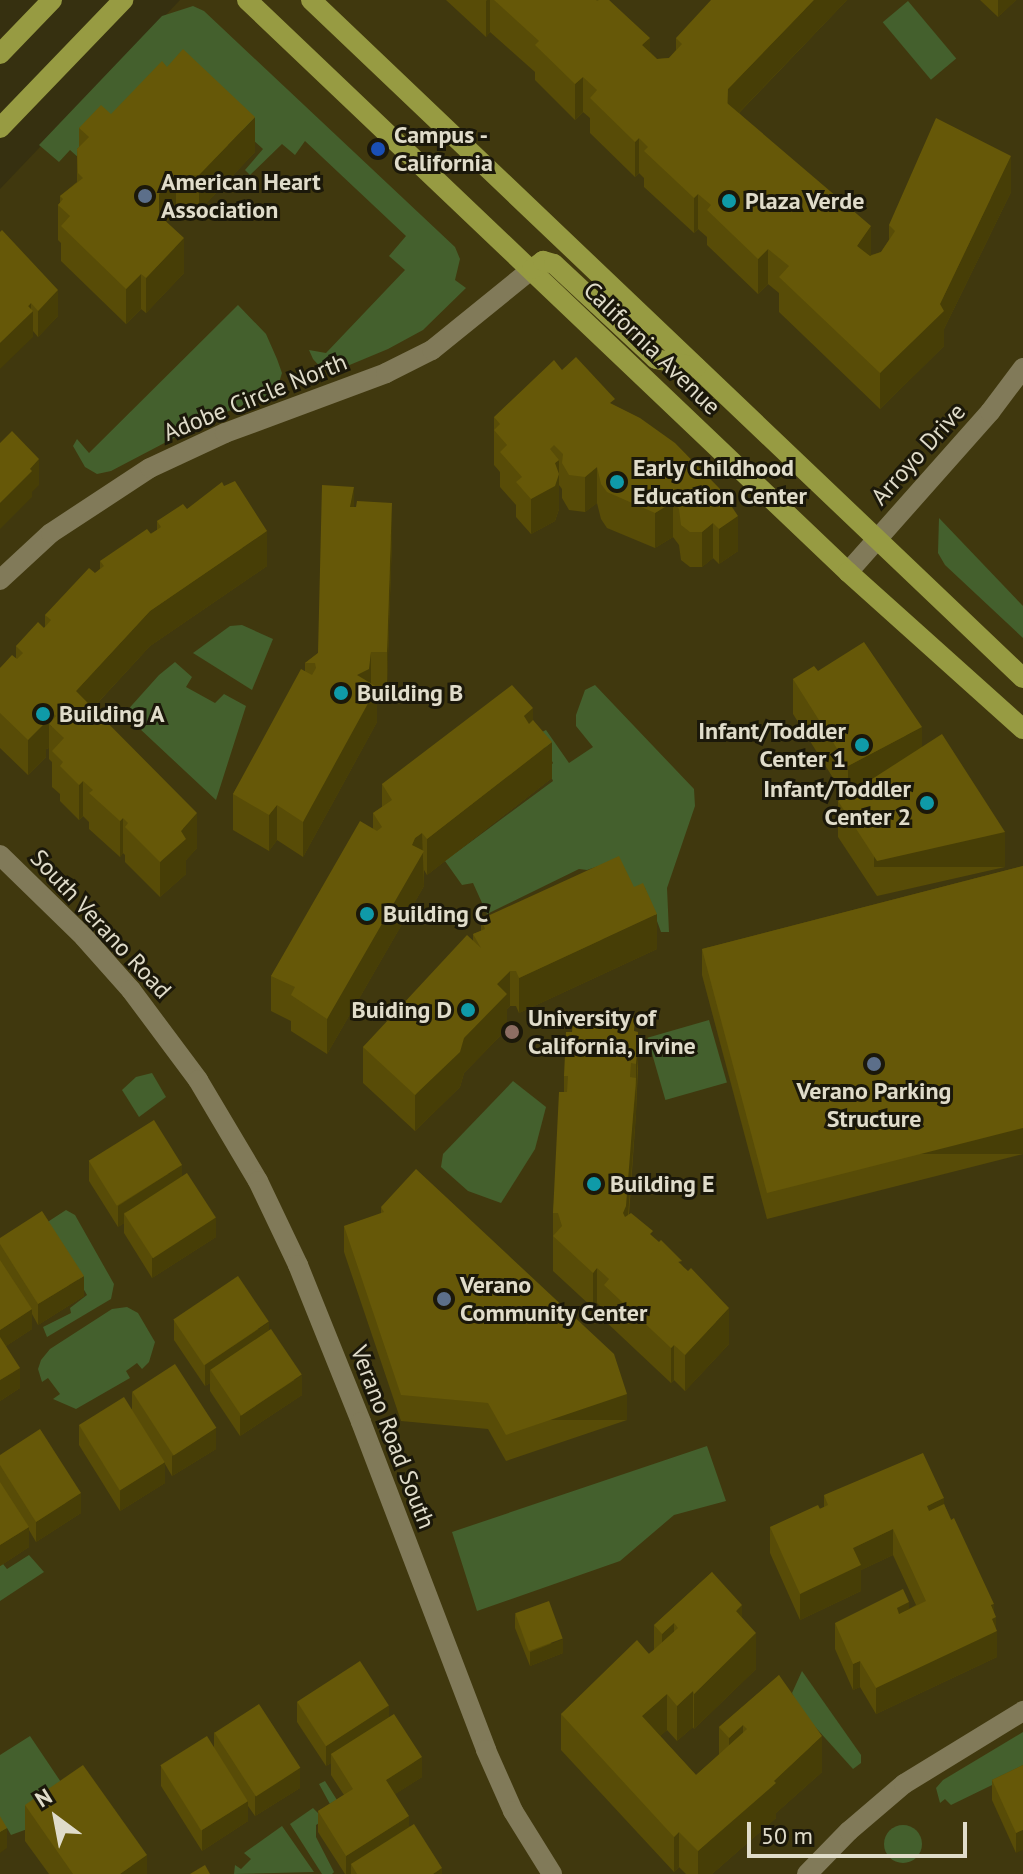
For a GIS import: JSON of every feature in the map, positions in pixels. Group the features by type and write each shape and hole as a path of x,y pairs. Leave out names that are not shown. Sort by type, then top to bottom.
{"main road":[{"path":"0,54 52,0"},
{"path":"0,128 123,0"},
{"name":"California Avenue","path":"247,0 848,572 1023,729"},
{"name":"California Avenue","path":"311,0 1023,678"},
{"path":"532,269 543,261 554,264 656,359 696,367"}],"street":[{"name":"Adobe Circle North","path":"0,580 51,533 150,468 225,433 386,373 432,350 532,269"},
{"name":"Arroyo Drive","path":"848,572 990,412 1023,368"},
{"name":"South Verano Road","path":"0,855 84,937 162,1030"},
{"name":"Verano Road South","path":"162,1030 229,1129 278,1221 361,1422 486,1750 513,1811 552,1874"},
{"path":"807,1874 849,1831 904,1784 1023,1711"}],"shaded area":[{"name":"University of California, Irvine","path":"180,0 1023,0 1023,1874 0,1874 0,189"}],"green space":[{"path":"908,1 956,58 931,80 883,22"},
{"path":"193,6 204,11 455,247 460,259 455,280 466,288 423,330 340,369 323,370 313,359 309,350 326,353 405,270 389,256 406,236 305,141 295,155 282,144 250,175 245,170 263,149 231,120 80,159 70,150 59,162 39,145 162,16"},
{"path":"238,305 266,334 277,359 282,373 276,392 214,417 111,471 97,474 85,467 73,446 77,439 89,453"},
{"path":"939,518 1023,606 1023,638 945,565 938,553"},
{"path":"242,625 273,639 252,690 193,653 230,626"},
{"path":"175,662 192,677 186,687 215,703 224,694 246,706 216,800 124,714"},
{"path":"595,685 694,789 695,806 667,888 669,932 661,932 645,888 633,891 619,859 587,870 579,869 487,914 473,883 462,885 445,861 553,781 548,769 553,763 538,734 546,730 569,763 593,747 576,726 576,715 585,690"},
{"path":"709,1020 727,1082 665,1100 647,1038"},
{"path":"152,1073 166,1097 139,1117 122,1090 136,1077"},
{"path":"513,1081 546,1107 535,1149 501,1203 468,1191 441,1167 443,1154"},
{"path":"66,1210 75,1215 114,1284 111,1299 47,1337 43,1327 71,1313 70,1308 87,1295 46,1223"},
{"path":"127,1307 138,1313 155,1342 149,1362 142,1369 137,1363 126,1371 130,1378 76,1409 53,1399 60,1394 48,1378 42,1382 38,1369 41,1360 50,1349 112,1309"},
{"path":"707,1446 726,1501 674,1515 620,1561 477,1611 452,1532"},
{"path":"29,1555 44,1572 0,1601 0,1566 3,1564 7,1569"},
{"path":"802,1671 861,1755 861,1763 853,1769 799,1709 792,1693"},
{"path":"1023,1732 1023,1770 951,1805 945,1799 940,1803 936,1788 943,1780"},
{"path":"30,1736 71,1797 41,1824 11,1835 7,1828 0,1832 0,1755"},
{"path":"325,1781 342,1808 316,1825 316,1837 334,1872 332,1874 322,1874 290,1824 313,1808 319,1814 331,1806 319,1784"},
{"path":"903,1825 917,1830 922,1844 917,1858 903,1863 889,1858 884,1844 889,1830"},
{"path":"282,1826 314,1872 234,1874 235,1865 241,1869 251,1859 244,1853"}],"building":[{"name":"Plaza Verde","path":"494,0 609,0 650,38 642,45 657,59 669,58 682,44 676,38 711,0 814,0 728,89 727,103 871,226 857,246 870,256 881,252 895,231 889,225 936,118 1011,156 940,304 944,311 880,373 779,277 789,266 768,249 758,259 707,210 711,205 698,194 694,198 644,151 648,147 639,138 635,142 590,98 597,90 583,77 575,84 535,45 539,41"},
{"name":"American Heart Association","path":"183,49 255,117 199,175 176,176 159,194 159,215 184,238 146,278 141,274 126,289 61,226 70,216 58,205 63,199 60,196 83,178 78,173 77,149 89,137 79,128 101,105 111,114 162,61 167,67"},
{"path":"2,230 58,290 38,311 31,303 28,306 33,311 0,343 0,232"},
{"path":"576,357 615,399 610,403 640,418 675,443 720,489 738,516 719,529 713,523 702,532 690,532 681,525 679,509 673,502 655,513 607,492 601,484 597,467 585,477 569,475 562,463 563,454 554,445 550,449 559,460 555,463 559,474 555,486 531,499 516,482 522,477 500,452 507,445 494,430 500,424 494,417 554,360 562,370"},
{"path":"12,431 39,459 30,469 32,471 0,503 0,443"},
{"name":"Building A","path":"235,481 267,531 150,611 76,691 197,813 181,831 186,839 160,862 125,827 128,823 123,818 120,821 89,793 93,790 83,781 79,785 60,766 63,762 52,751 64,738 49,724 56,716 52,712 41,717 46,722 28,740 0,713 0,668 12,655 17,659 23,653 16,646 38,622 44,628 51,620 45,615 89,568 95,573 104,566 100,561 147,529 151,534 161,527 157,521 183,504 187,509 222,482 224,486"},
{"name":"Building B","path":"322,485 354,487 350,507 356,507 357,501 392,503 387,652 371,652 369,669 357,675 377,687 303,822 277,805 269,815 233,794 301,669 312,675 316,668 315,663 305,663 318,653"},
{"path":"864,642 922,727 848,766 793,679 814,666 818,671"},
{"name":"Building C","path":"512,685 533,708 524,716 529,724 533,720 552,742 427,839 422,833 415,838 412,845 424,851 327,1019 291,995 295,987 271,976 360,821 377,831 382,827 373,813 392,800 382,784"},
{"path":"942,734 1005,832 877,861 838,801"},
{"path":"619,856 634,887 643,883 657,914 519,978 516,971 510,971 497,984 507,994 464,1038 460,1052 415,1095 363,1047 467,935 481,948 473,934 485,929 481,919"},
{"name":"Verano Parking Structure","path":"1023,866 1023,1128 767,1193 702,949"},
{"name":"Building E","path":"610,1017 635,1018 634,1031 638,1032 636,1064 631,1063 630,1077 636,1078 623,1213 625,1217 631,1213 653,1231 650,1234 659,1242 661,1240 688,1271 691,1268 729,1308 685,1355 674,1345 671,1348 604,1285 609,1279 597,1268 593,1273 553,1236 562,1226 558,1213 553,1213 559,1092 567,1092 568,1076 564,1076 566,1032 572,1032 573,1020 599,1022 599,1029 610,1029"},
{"path":"154,1120 182,1165 117,1206 89,1161"},
{"name":"Verano Community Center","path":"416,1169 614,1354 627,1394 506,1435 488,1403 401,1395 344,1226 384,1212 381,1207"},
{"path":"187,1173 216,1217 153,1258 124,1214"},
{"path":"42,1211 84,1276 38,1304 0,1244 0,1238"},
{"path":"0,1260 32,1309 0,1330"},
{"path":"238,1276 269,1322 204,1365 173,1320"},
{"path":"271,1329 302,1375 241,1415 210,1370"},
{"path":"0,1337 20,1368 0,1380"},
{"path":"175,1364 216,1428 174,1456 132,1392"},
{"path":"124,1397 165,1462 120,1490 79,1425"},
{"path":"40,1429 81,1493 36,1522 0,1465 0,1455"},
{"path":"923,1453 944,1498 927,1506 929,1511 944,1504 951,1520 954,1518 994,1604 991,1605 996,1617 992,1619 997,1631 876,1688 860,1661 853,1664 835,1623 903,1589 909,1602 897,1608 899,1614 926,1601 893,1529 853,1548 861,1565 800,1594 770,1527 818,1505 820,1509 828,1505 824,1495"},
{"path":"0,1482 29,1527 0,1545"},
{"path":"712,1572 742,1605 736,1611 756,1633 694,1694 693,1691 677,1706 667,1694 642,1716 696,1775 747,1729 743,1725 729,1738 719,1727 779,1675 822,1736 774,1781 776,1783 698,1851 679,1832 674,1837 561,1714 637,1640 649,1654 678,1628 674,1623 662,1634 654,1625"},
{"path":"549,1601 563,1639 529,1651 515,1613"},
{"path":"360,1661 389,1705 326,1746 297,1702"},
{"path":"259,1704 300,1768 256,1797 215,1733"},
{"path":"394,1714 422,1757 386,1780 409,1816 346,1856 318,1811 353,1789 331,1754"},
{"path":"207,1736 248,1801 201,1830 160,1765"},
{"path":"83,1765 147,1855 120,1874 73,1874 25,1805"},
{"path":"1023,1765 1023,1830 1016,1833 992,1780"},
{"path":"0,1816 7,1828 0,1832"},
{"path":"414,1824 442,1868 433,1874 357,1874 351,1864"},
{"path":"205,1865 210,1874 190,1874"}],"place":[{"name":"Campus - California","path":"378,149"},
{"name":"American Heart Association","path":"145,196"},
{"name":"Plaza Verde","path":"729,201"},
{"name":"Early Childhood Education Center","path":"617,482"},
{"name":"Building B","path":"341,693"},
{"name":"Building A","path":"43,714"},
{"name":"Infant/Toddler Center 1","path":"862,745"},
{"name":"Infant/Toddler Center 2","path":"927,803"},
{"name":"Building C","path":"367,914"},
{"name":"Buiding D","path":"468,1010"},
{"name":"University of California, Irvine","path":"512,1032"},
{"name":"Verano Parking Structure","path":"874,1064"},
{"name":"Building E","path":"594,1184"},
{"name":"Verano Community Center","path":"444,1299"}]}
